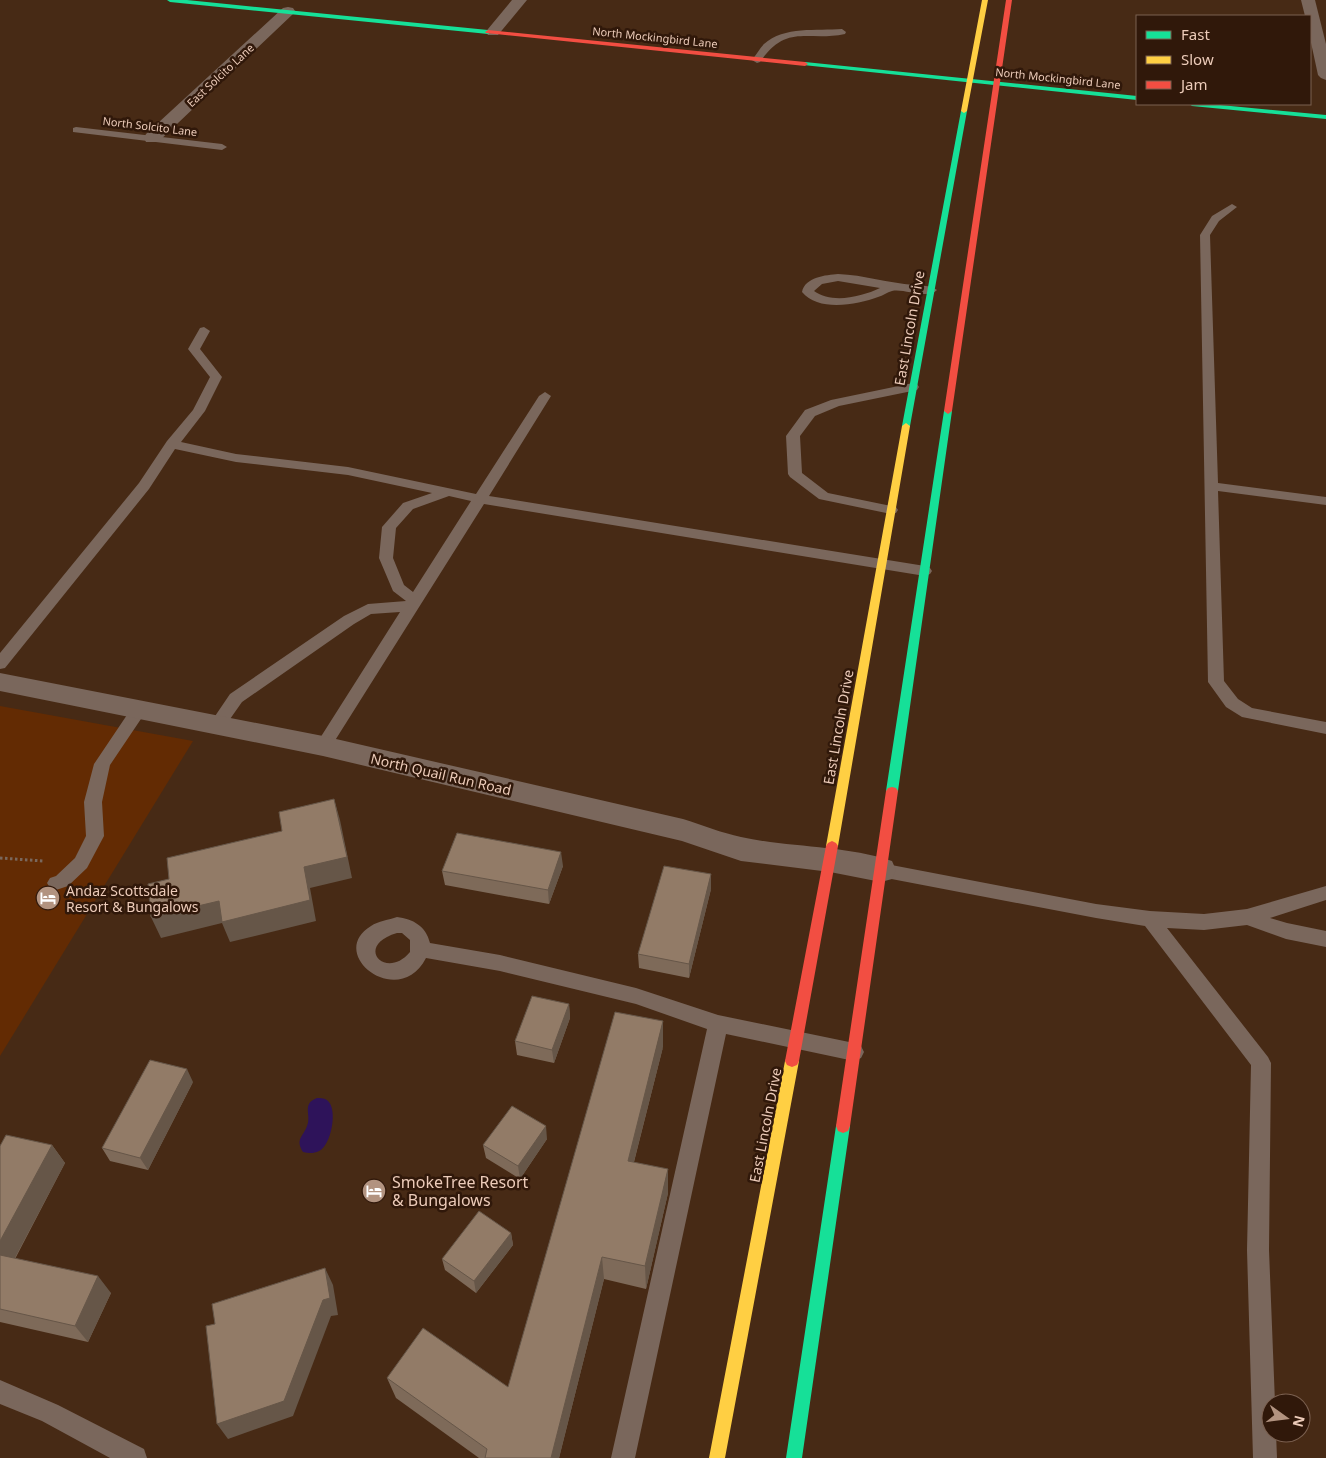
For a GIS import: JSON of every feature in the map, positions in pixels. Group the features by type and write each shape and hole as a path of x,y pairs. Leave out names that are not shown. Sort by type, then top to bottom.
{"main road":[{"name":"North Mockingbird Lane","path":"170,0 1136,98"},
{"name":"East Lincoln Drive","path":"717,1458 830,860 913,387 933,293 968,82 985,0"},
{"path":"794,1458 925,571 961,298 1009,0"},
{"path":"1202,105 1326,117"}],"street":[{"path":"493,32 520,0"},
{"path":"1308,0 1326,75"},
{"name":"East Solcito Lane","path":"152,138 288,11"},
{"name":"North Quail Run Road","path":"0,682 322,746 683,830 742,850 830,860 881,870"}],"lane":[{"path":"757,60 767,46 788,36 807,33 842,32"},
{"name":"North Solcito Lane","path":"76,130 222,147"},
{"path":"1232,207 1214,220 1207,228 1205,235 1216,682 1232,703 1248,713 1326,728"},
{"path":"891,287 874,295 838,302 819,300 808,292 809,286 813,283 832,277 933,293"},
{"path":"0,664 144,486 172,444 199,411 216,378 194,349 204,331"},
{"path":"891,510 824,496 795,474 793,436 810,413 835,403 913,387"},
{"path":"322,746 481,500 545,396"},
{"path":"172,444 236,458 348,471 481,500 925,571"},
{"path":"1211,486 1326,501"},
{"path":"414,603 398,588 386,558 389,527 408,506 448,492"},
{"path":"217,725 236,698 349,620 368,609 414,603"},
{"path":"56,884 62,881 81,863 94,836 93,802 102,764 139,710"},
{"path":"881,870 1096,911 1150,919 1204,922 1247,917 1326,893"},
{"path":"1247,917 1286,931 1326,939"},
{"path":"1150,919 1261,1062 1258,1250 1265,1458"},
{"path":"421,949 500,963 636,996 718,1024 854,1052"},
{"path":"623,1458 718,1024"},
{"path":"0,1392 50,1413 135,1458"}],"path":[{"path":"0,858 43,861"}],"shaded area":[{"name":"Andaz Scottsdale Resort & Bungalows","path":"0,706 193,741 0,1056"},
{"path":"317,1098 326,1099 331,1106 332,1128 323,1148 313,1153 303,1152 300,1138 308,1122 309,1103"}],"building":[{"path":"334,799 347,857 304,867 310,900 222,922 219,901 151,917 148,884 169,879 167,858 282,831 279,812"},
{"path":"457,833 561,852 548,890 442,871"},
{"path":"664,866 711,874 689,964 638,954"},
{"path":"532,996 569,1004 552,1050 515,1041"},
{"path":"615,1012 663,1021 628,1161 668,1169 645,1266 602,1257 551,1458 485,1458 487,1449 387,1378 423,1328 508,1387"},
{"path":"150,1060 187,1069 140,1158 102,1148"},
{"path":"512,1106 546,1126 518,1166 483,1145"},
{"path":"6,1135 52,1145 0,1241 0,1146"},
{"path":"479,1211 511,1233 474,1281 442,1259"},
{"path":"0,1255 98,1276 75,1326 0,1309"},
{"path":"325,1268 330,1298 323,1300 284,1401 217,1424 206,1326 215,1324 212,1304"}],"traffic: fast":[{"path":"170,0 488,32"},
{"path":"805,64 1136,98"},
{"path":"1202,105 1326,117"},
{"path":"906,426 964,111"},
{"path":"892,791 948,411"},
{"path":"794,1458 843,1126"}],"traffic: slow":[{"path":"964,111 985,0"},
{"path":"832,846 906,426"},
{"path":"717,1458 792,1061"}],"traffic: jam":[{"path":"948,411 1009,0"},
{"path":"488,32 805,64"},
{"path":"843,1126 892,791"},
{"path":"792,1061 832,846"}],"place":[{"name":"Andaz Scottsdale Resort & Bungalows","path":"48,898"},
{"name":"SmokeTree Resort & Bungalows","path":"374,1191"}]}
